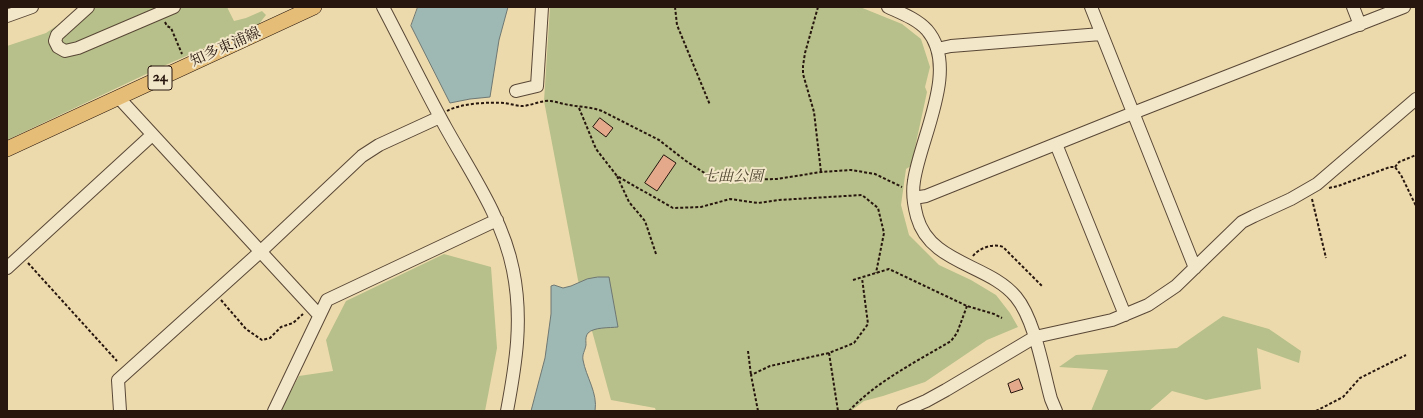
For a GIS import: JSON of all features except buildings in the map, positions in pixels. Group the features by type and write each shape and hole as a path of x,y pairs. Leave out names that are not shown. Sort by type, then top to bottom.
{"main road":[{"name":"知多東浦線","path":"7,150 187,66 296,11 314,7"}],"street":[{"path":"7,16 32,7"},
{"path":"88,7 57,35 55,41 58,47 65,51 78,48 174,7"},
{"path":"383,7 440,117 497,220 508,247 514,271 518,298 519,325 517,354 507,411"},
{"path":"516,91 537,86 542,7"},
{"path":"888,7 909,12 926,29 934,39 940,61 938,90 916,169 914,194 917,217 920,225 937,247 953,258 991,277 1008,289 1016,297 1029,319 1049,393 1056,411"},
{"path":"1091,7 1101,34 1108,46 1195,268"},
{"path":"1353,7 1360,24"},
{"path":"914,194 926,196 1133,112 1404,7"},
{"path":"937,49 951,46 1101,34"},
{"path":"118,97 315,311"},
{"path":"903,411 926,402 1035,337 1098,324 1148,305 1167,293 1242,222 1291,199 1310,188 1416,99"},
{"path":"120,411 118,380 260,252 362,156 379,145 440,117"},
{"path":"7,268 152,135"},
{"path":"1056,144 1124,315"},
{"path":"274,411 315,311 327,300 497,220"}],"path":[{"path":"675,7 677,26 710,105"},
{"path":"818,7 805,53 803,70 814,112 821,172"},
{"path":"163,20 167,26 171,28 187,66"},
{"path":"440,117 454,108 473,104 505,103 522,106 550,101 576,106 579,108 592,108 602,111 660,140 699,170 715,178 723,180 777,179 841,170 858,171 875,174 914,194"},
{"path":"579,108 596,149 617,176 629,202 645,221 656,254"},
{"path":"1326,258 1310,188 1322,189 1338,186 1390,167 1395,167 1399,162 1416,154"},
{"path":"1395,167 1401,175 1416,206"},
{"path":"617,176 672,208 701,206 730,200 758,203 779,200 862,195 878,208 884,233 876,272"},
{"path":"968,266 974,254 994,245 1000,246 1017,259 1043,287"},
{"path":"21,255 117,361"},
{"path":"854,280 889,269 967,306 1002,318"},
{"path":"751,375 770,366 829,353 854,343 868,324 862,278"},
{"path":"215,293 246,329 262,340 270,338 281,327 293,323 315,311"},
{"path":"849,411 858,401 884,381 951,341 957,333 967,306"},
{"path":"748,351 758,411"},
{"path":"829,353 838,411"},
{"path":"1316,411 1343,397 1360,378 1406,356"}],"green space":[{"path":"84,7 227,7 234,21 246,18 262,11 266,15 259,24 159,68 7,140 7,46 46,33"},
{"name":"七曲公園","path":"550,7 860,7 902,24 921,39 930,67 925,87 927,92 911,166 906,169 901,205 909,235 939,265 971,280 996,295 1010,313 1018,327 987,340 925,382 864,401 851,411 656,411 655,408 611,400 578,280 544,101"},
{"path":"444,254 491,267 497,348 485,411 282,411 284,404 299,376 333,371 326,340 346,301"},
{"path":"1223,316 1269,329 1301,351 1299,363 1257,348 1261,389 1206,400 1172,391 1149,411 1091,411 1108,370 1059,367 1076,355 1177,348"}],"water":[{"path":"418,7 508,7 499,40 490,97 450,103 411,26"},
{"path":"609,277 618,327 594,330 586,336 583,360 595,398 595,411 531,411 545,358 551,314 551,286 554,285 563,288 587,279"}]}
